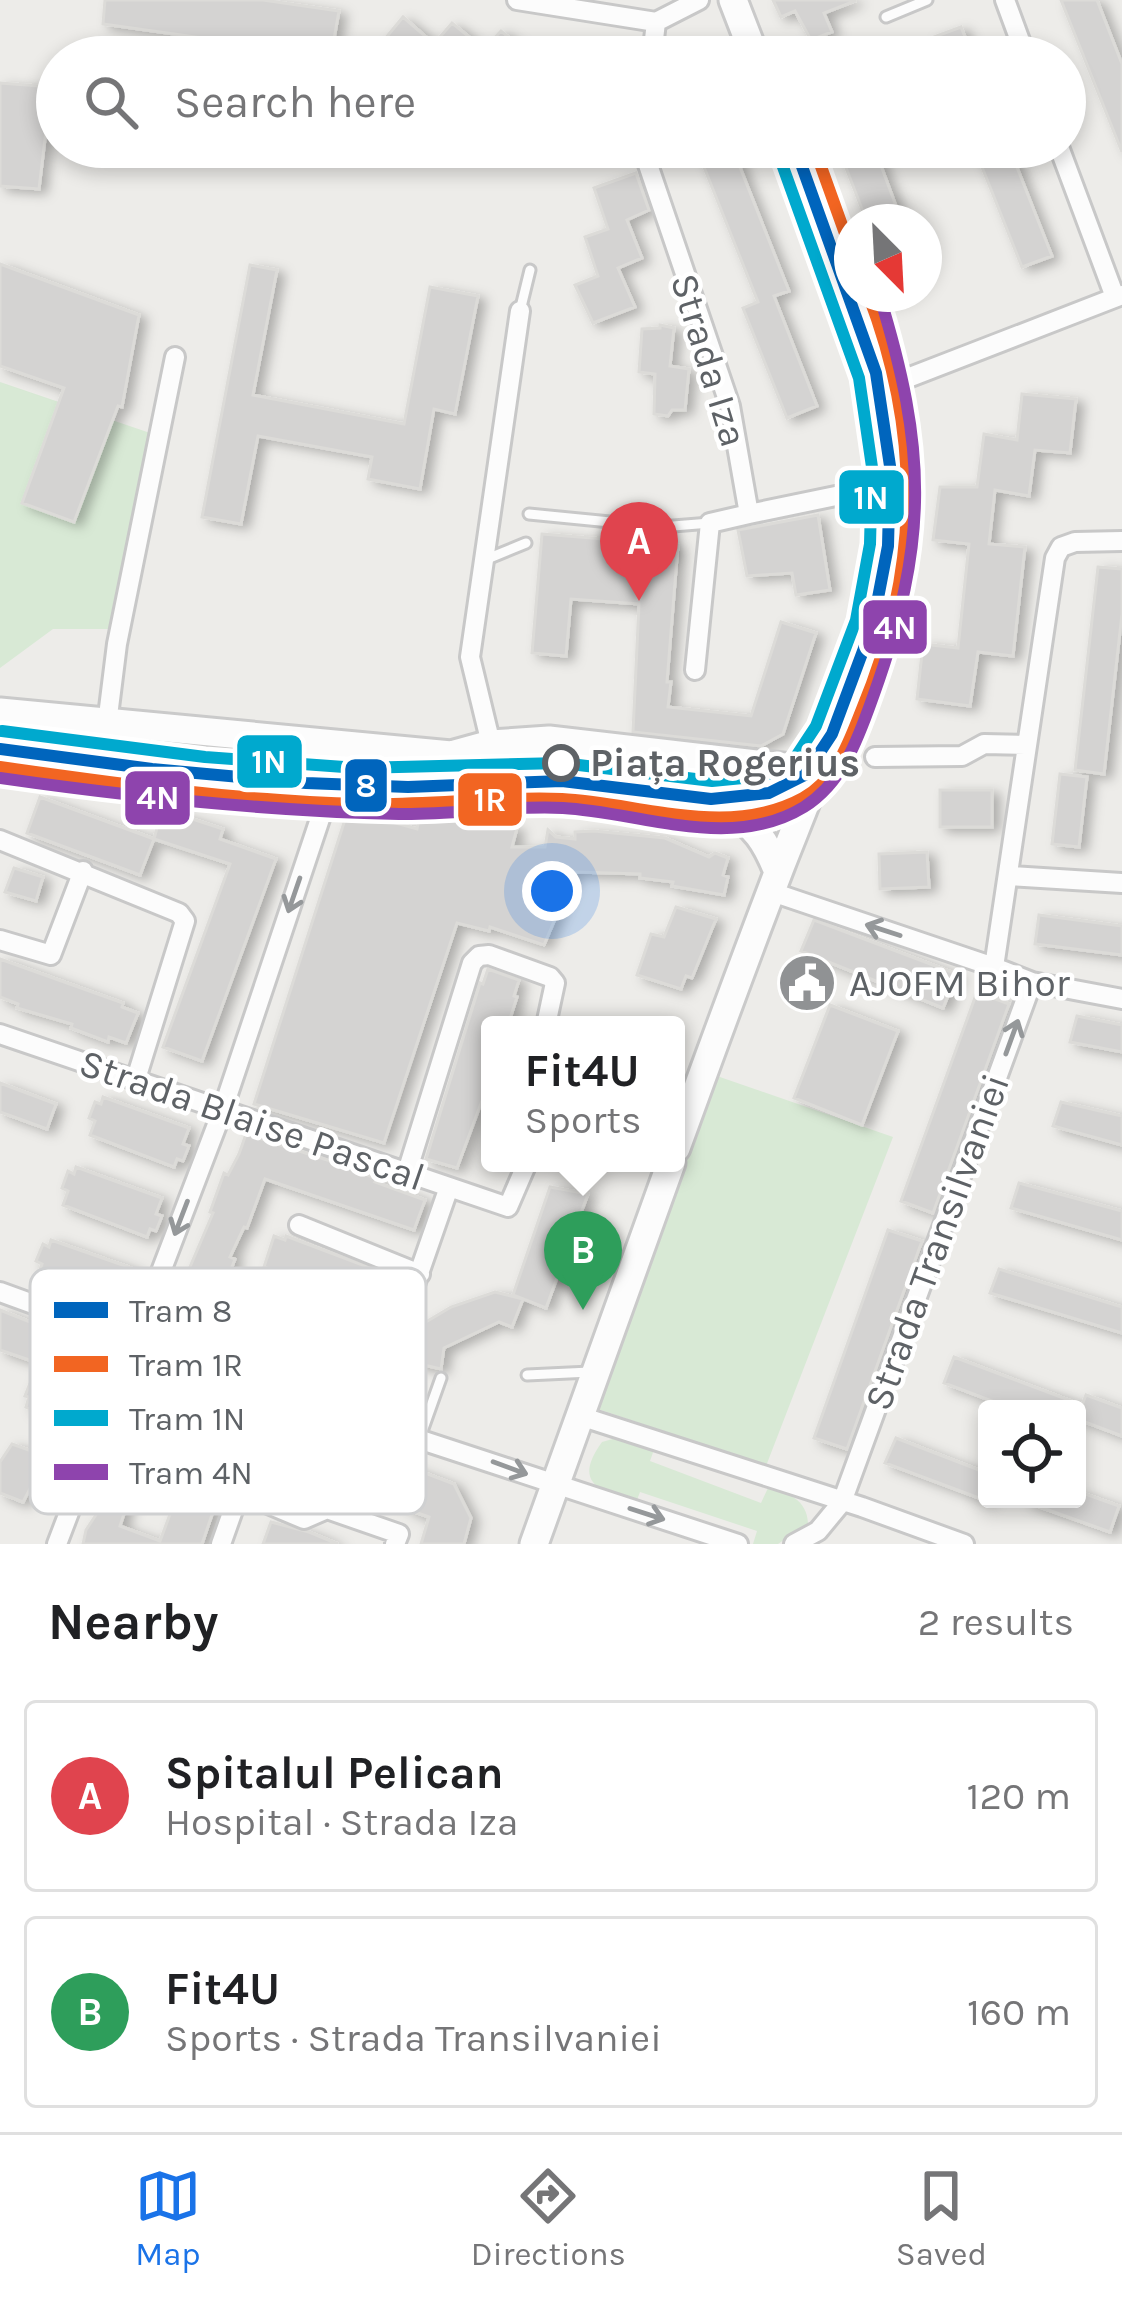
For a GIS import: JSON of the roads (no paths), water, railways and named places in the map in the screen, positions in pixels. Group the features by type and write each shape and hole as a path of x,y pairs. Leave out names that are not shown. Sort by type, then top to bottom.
{"main road":[{"path":"733,0 746,36"},
{"path":"685,1124 818,771 868,615 880,557 884,454 874,391 855,319 797,168"},
{"path":"0,712 451,754 491,744 602,743 818,771"},
{"path":"491,744 523,771 569,786 802,812"},
{"path":"717,806 743,818 755,830 775,882"},
{"path":"534,1544 668,1172"}],"street":[{"path":"517,0 656,22 699,0"},
{"path":"1005,0 1018,36"},
{"path":"654,36 656,22"},
{"name":"Strada Iza","path":"646,168 730,406 749,514"},
{"path":"874,391 1120,301 1068,168"},
{"path":"491,744 470,657 520,311"},
{"path":"107,724 117,644 175,357"},
{"path":"695,670 710,523 884,486"},
{"path":"994,967 1054,558 1061,548 1075,542 1122,541"},
{"path":"875,757 962,756 983,744 1024,745"},
{"path":"162,1268 223,1109 344,747"},
{"path":"0,840 178,913 185,921 135,1082"},
{"path":"0,940 51,956 82,871"},
{"path":"1010,876 1122,883"},
{"path":"775,882 1032,982 1122,999"},
{"path":"406,1172 472,963 489,955 550,977 555,983 548,1016"},
{"name":"Strada Transilvaniei","path":"842,1502 1032,982"},
{"name":"Strada Blaise Pascal","path":"0,1034 504,1206 512,1206 524,1172"},
{"path":"422,1268 449,1187"},
{"path":"299,1225 405,1268"},
{"path":"0,1292 30,1303"},
{"path":"580,1416 956,1543"},
{"path":"426,1439 738,1544"},
{"path":"794,1544 818,1531 842,1502"},
{"path":"57,1544 68,1514"},
{"path":"221,1544 232,1514"},
{"path":"341,1514 399,1534 395,1544"}],"lane":[{"path":"886,17 927,0"},
{"path":"520,311 530,270"},
{"path":"529,514 661,527 710,523"},
{"path":"482,561 526,543"},
{"path":"527,1375 596,1372"},
{"path":"426,1420 441,1378"}],"tram line":[{"name":"1N","path":"2,731 205,757 358,768 562,763 712,781 764,776 793,761 816,726 856,620 870,544 872,467 859,378 783,168"},
{"name":"8","path":"0,749 306,783 408,787 562,781 711,799 769,793 805,775 832,734 873,624 888,546 890,466 876,373 803,168"},
{"name":"1R","path":"822,168 834,204"},
{"name":"1R","path":"0,767 180,791 316,802 562,799 714,817 774,810 803,798 833,771 852,734 881,657 904,553 905,450 898,399 874,312"},
{"name":"4N","path":"0,778 249,806 399,814 563,808 716,828 776,820 804,807 830,785 848,757 892,639 905,588 915,495 913,449 884,312"}],"place":[{"name":"Spitalul Pelican","path":"639,601"},
{"name":"Piața Rogerius","path":"561,763"},
{"name":"AJOFM Bihor","path":"807,983"},
{"name":"Fit4U","path":"583,1310"}]}
